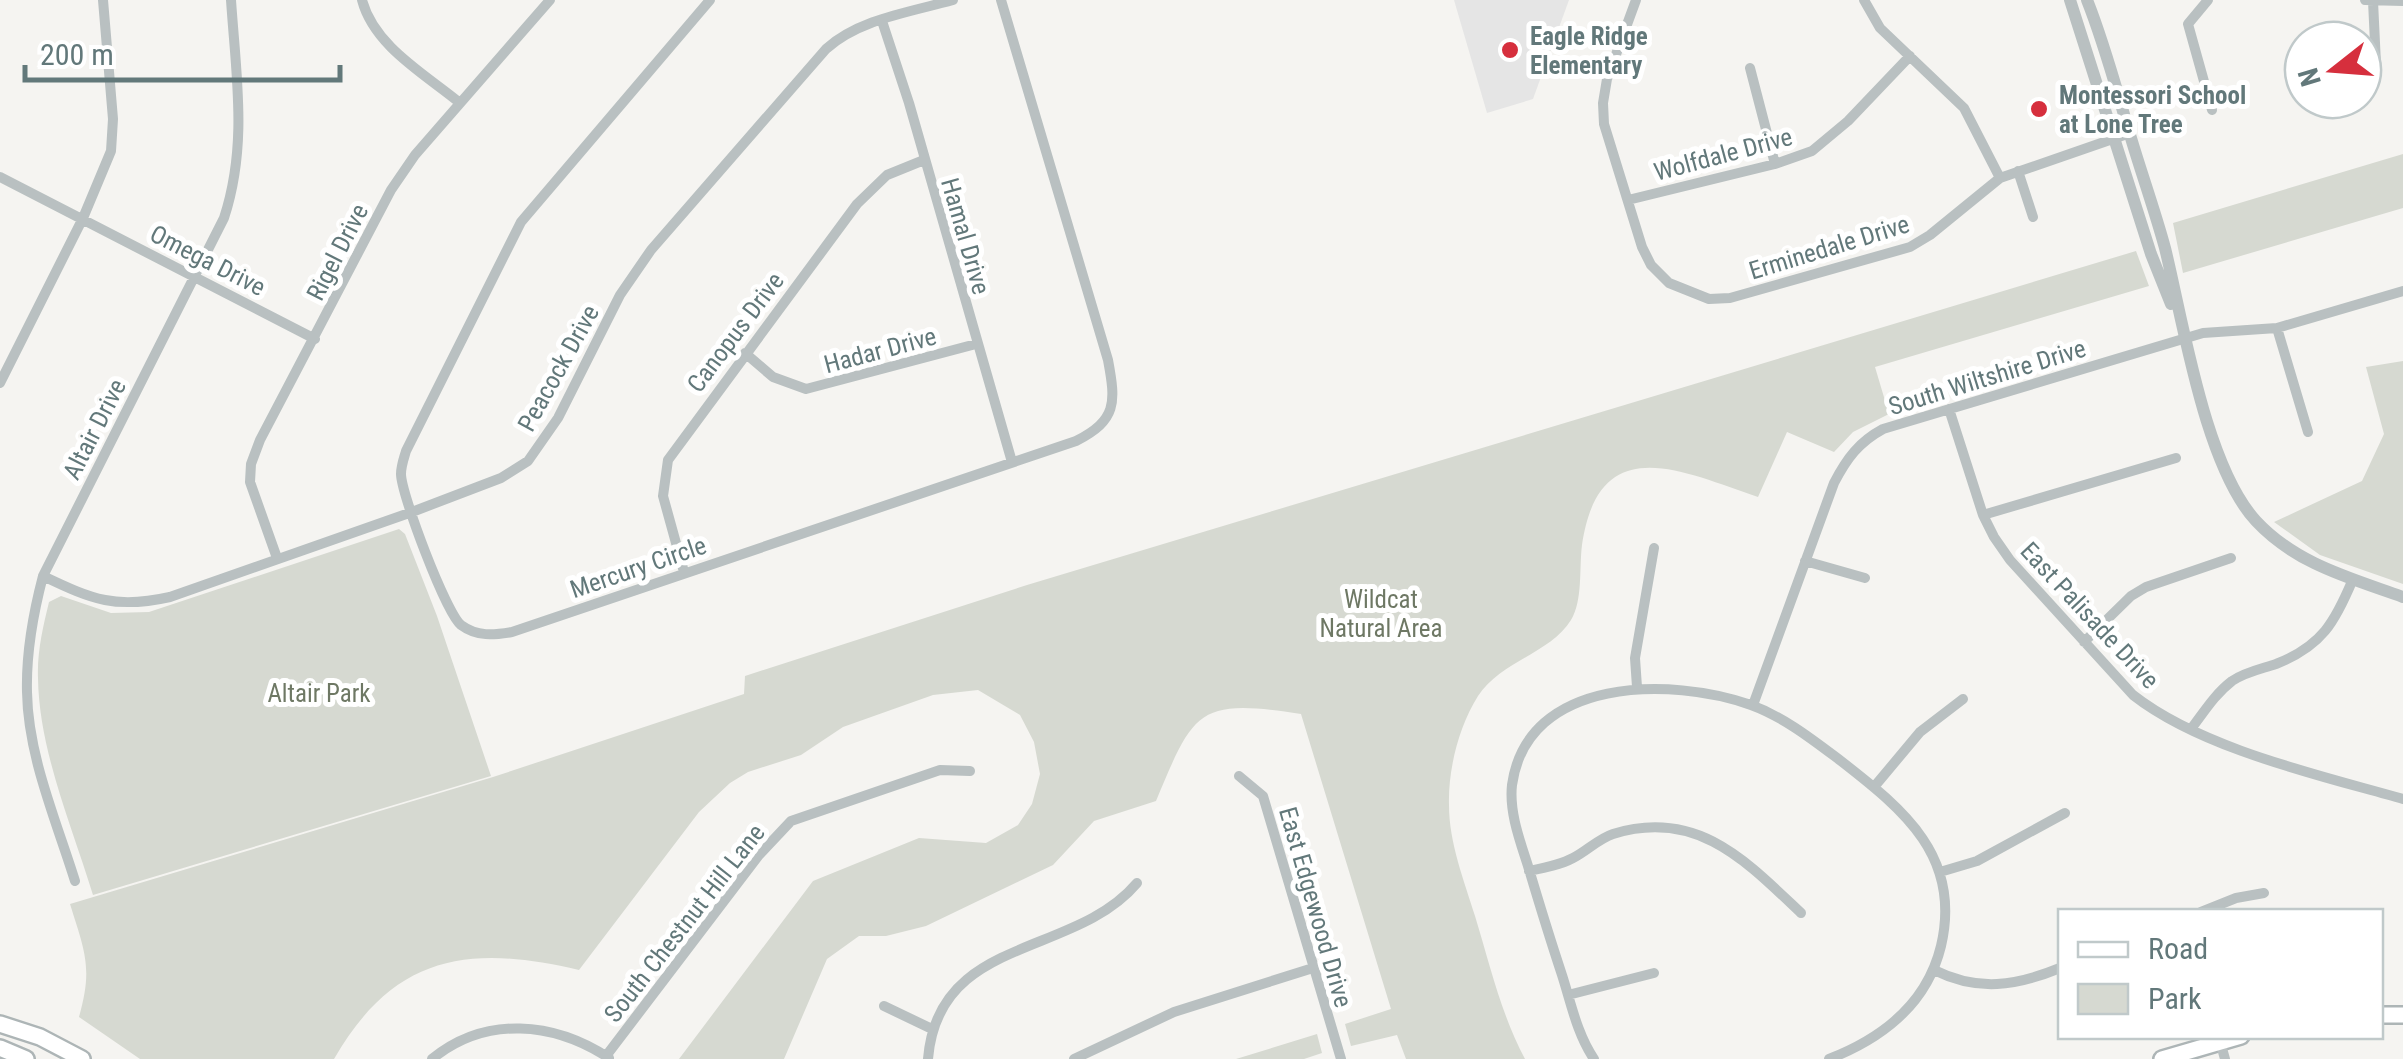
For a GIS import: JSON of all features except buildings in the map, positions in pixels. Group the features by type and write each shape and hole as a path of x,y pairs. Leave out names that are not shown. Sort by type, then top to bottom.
{"main road":[{"path":"0,1024 40,1037 82,1059"},
{"path":"2162,1059 2228,1039"},
{"path":"0,1048 26,1059"}],"street":[{"path":"0,383 82,218 110,151 113,119 103,0"},
{"name":"Altair Drive","path":"75,881 40,770 26,694 31,632 43,576 224,218 238,168 240,136 231,0"},
{"path":"362,0 382,38 460,103"},
{"name":"Rigel Drive","path":"277,558 250,482 251,464 391,190 550,0"},
{"name":"Mercury Circle","path":"709,0 522,222 406,451 400,475 412,512 449,610 458,623 472,632 491,636 512,632 1012,462 1093,432 1108,420 1115,396 1108,360 1001,0"},
{"name":"Peacock Drive","path":"43,576 112,604 138,604 170,597 500,478 528,460 558,418 620,295 651,250 826,49 840,36 953,0"},
{"name":"Erminedale Drive","path":"1636,0 1607,78 1604,124 1634,225 1652,264 1669,284 1709,299 1754,292 1910,248 2000,178 2130,133"},
{"path":"1864,0 1880,28 1964,108 2000,178"},
{"path":"2070,0 2150,254 2185,339"},
{"path":"2087,0 2165,249 2185,339 2218,453 2252,518 2290,551 2318,567 2403,597"},
{"path":"2208,0 2188,24 2212,110"},
{"path":"2365,0 2403,1"},
{"name":"Hamal Drive","path":"882,21 1012,462"},
{"name":"Wolfdale Drive","path":"1628,200 1775,164 1812,151 1826,142 1910,56"},
{"path":"1750,68 1775,164"},
{"name":"Canopus Drive","path":"684,572 663,496 668,460 871,187 903,166 924,160"},
{"path":"2018,171 2033,217"},
{"name":"Omega Drive","path":"0,178 315,339"},
{"name":"South Wiltshire Drive","path":"1753,706 1834,483 1864,440 1884,429 2185,339 2220,331 2277,328 2403,291"},
{"path":"2277,328 2308,432"},
{"name":"Hadar Drive","path":"745,353 773,377 806,389 976,344"},
{"name":"East Palisade Drive","path":"1948,409 1994,537 2010,560 2133,695 2155,712 2191,730 2255,755 2403,800"},
{"path":"1984,515 2176,458"},
{"path":"1637,688 1635,658 1654,548"},
{"path":"2084,642 2131,596 2146,587 2231,558"},
{"path":"1805,561 1865,578"},
{"path":"2191,730 2219,692 2236,678 2278,663 2319,641 2332,624 2353,579"},
{"path":"1594,1059 1576,1022 1529,871 1513,810 1512,785 1529,740 1544,723 1599,694 1637,688 1704,694 1753,706 1811,738 1874,787 1908,817 1926,841 1940,872 1946,900 1946,924 1934,970 1923,992 1885,1032 1829,1059"},
{"path":"1874,787 1920,732 1963,699"},
{"name":"South Chestnut Hill Lane","path":"608,1057 758,855 792,821 940,770 970,771"},
{"name":"East Edgewood Drive","path":"1238,776 1263,796 1341,1059"},
{"path":"1940,872 1977,862 2065,813"},
{"path":"1529,871 1571,859 1613,834 1658,829 1688,833 1718,842 1744,860 1800,913"},
{"path":"928,1059 932,1029 943,1005 961,982 986,966 1119,904 1137,883"},
{"path":"2209,909 2236,898 2264,893"},
{"path":"1074,1059 1174,1012 1313,968"},
{"path":"1934,970 1955,981 2008,986 2058,969"},
{"path":"1568,995 1654,973"},
{"path":"884,1006 932,1029"},
{"path":"432,1059 455,1042 506,1028 565,1034 608,1057"},
{"path":"2220,1041 2225,1059"}],"shaded area":[{"name":"Eagle Ridge Elementary","path":"1454,0 1569,0 1533,99 1487,113"}],"green space":[{"path":"2403,154 2403,208 2183,273 2173,223"},
{"name":"Wildcat Natural Area","path":"2136,251 2149,286 1875,367 1889,414 1853,432 1834,452 1787,432 1758,497 1700,477 1648,468 1625,472 1606,485 1591,509 1571,620 1551,641 1499,674 1478,696 1460,734 1450,777 1450,819 1458,861 1503,1007 1525,1059 1406,1059 1397,1035 1351,1046 1345,1024 1391,1009 1301,714 1240,708 1204,717 1191,729 1156,801 1094,821 1053,865 926,926 886,936 859,936 827,959 784,1059 679,1059 813,881 919,838 986,843 1018,825 1032,804 1040,774 1034,742 1020,715 978,690 933,695 843,727 801,755 748,772 730,783 699,812 579,970 502,958 469,959 437,966 409,978 382,998 357,1024 334,1059 140,1059 79,1017 86,972 70,904 493,777 744,694 745,676 1027,585"},
{"path":"2403,361 2403,584 2320,555 2274,522 2362,481 2384,434 2366,367"},
{"name":"Altair Park","path":"399,529 405,534 437,616 491,776 93,895 44,733 38,659 49,602 61,596 111,613 149,612"},
{"path":"1317,1034 1322,1053 1304,1059 1236,1059"}],"place":[{"name":"Eagle Ridge Elementary","path":"1510,50"},
{"name":"Montessori School at Lone Tree","path":"2039,109"}]}
